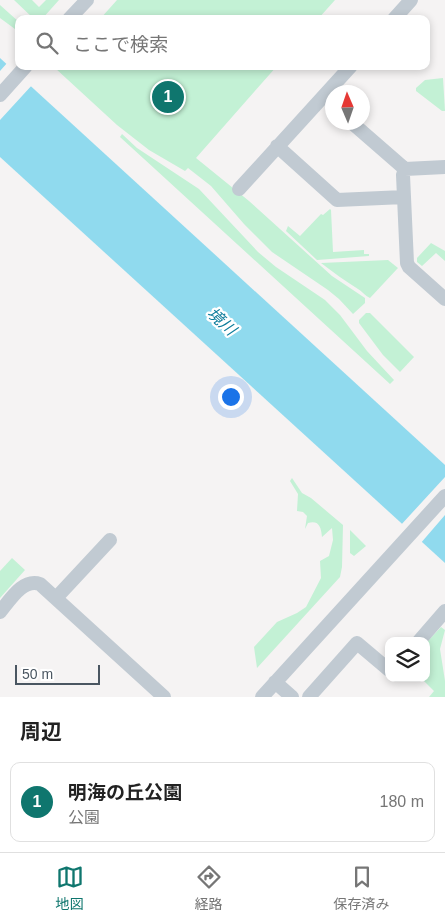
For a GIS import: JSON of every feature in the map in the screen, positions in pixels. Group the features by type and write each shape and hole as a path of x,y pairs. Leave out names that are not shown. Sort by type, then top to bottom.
{"street":[{"path":"73,15 86,0"},
{"path":"398,15 411,0"},
{"path":"0,95 22,70"},
{"path":"338,85 348,70"},
{"path":"239,188 278,146 325,104"},
{"path":"360,130 405,169 445,167"},
{"path":"278,146 337,200 404,197"},
{"path":"405,169 403,175 407,263 415,273 445,299"},
{"path":"262,697 445,496"},
{"path":"56,598 110,540"},
{"path":"0,612 24,585 34,582 40,584 164,697"},
{"path":"422,637 445,611"},
{"path":"309,697 357,643 385,667"},
{"path":"275,682 292,697"}],"green space":[{"path":"14,0 32,0 39,7 46,0 59,0 46,15 30,15"},
{"path":"117,0 335,0 322,15 104,15"},
{"path":"0,5 15,18 15,29 0,18"},
{"path":"57,70 273,70 196,158 249,201 332,276 365,298 365,303 353,314 328,290 272,252 244,224 211,186 188,168 185,171 149,150 117,125"},
{"path":"443,78 445,111 442,111 416,91 416,88 425,80"},
{"path":"122,134 137,148 199,189 258,252 276,267 325,300 340,315 367,351 394,380 390,384 120,137"},
{"path":"330,209 333,252 364,250 364,254 369,254 369,256 317,260 286,231 288,226 300,236 321,214 323,215"},
{"path":"431,243 445,251 445,261 436,253 422,266 417,262 417,258"},
{"path":"388,260 398,268 370,298 321,263"},
{"path":"366,313 370,313 414,357 400,372 383,355 359,323 359,320"},
{"path":"292,478 302,493 311,498 343,525 342,567 340,577 257,668 254,647 277,622 306,607 321,578 320,561 329,556 333,540 332,528 322,537 317,523 308,523 305,529 307,516 303,512 297,511 298,494 290,481"},
{"path":"350,530 366,546 354,556 350,553"},
{"path":"12,558 25,570 0,598 0,571"},
{"path":"441,627 445,630 440,649 445,681 445,697 429,697 434,691 425,682 430,682 430,639"}],"water":[{"name":"境川","path":"0,58 445,465 445,563 0,157"}],"pier":[{"path":"8,62 33,84 0,120 0,71"},
{"path":"445,477 445,515 420,544 400,526"}],"place":[{"name":"明海の丘公園","path":"168,97"}]}
